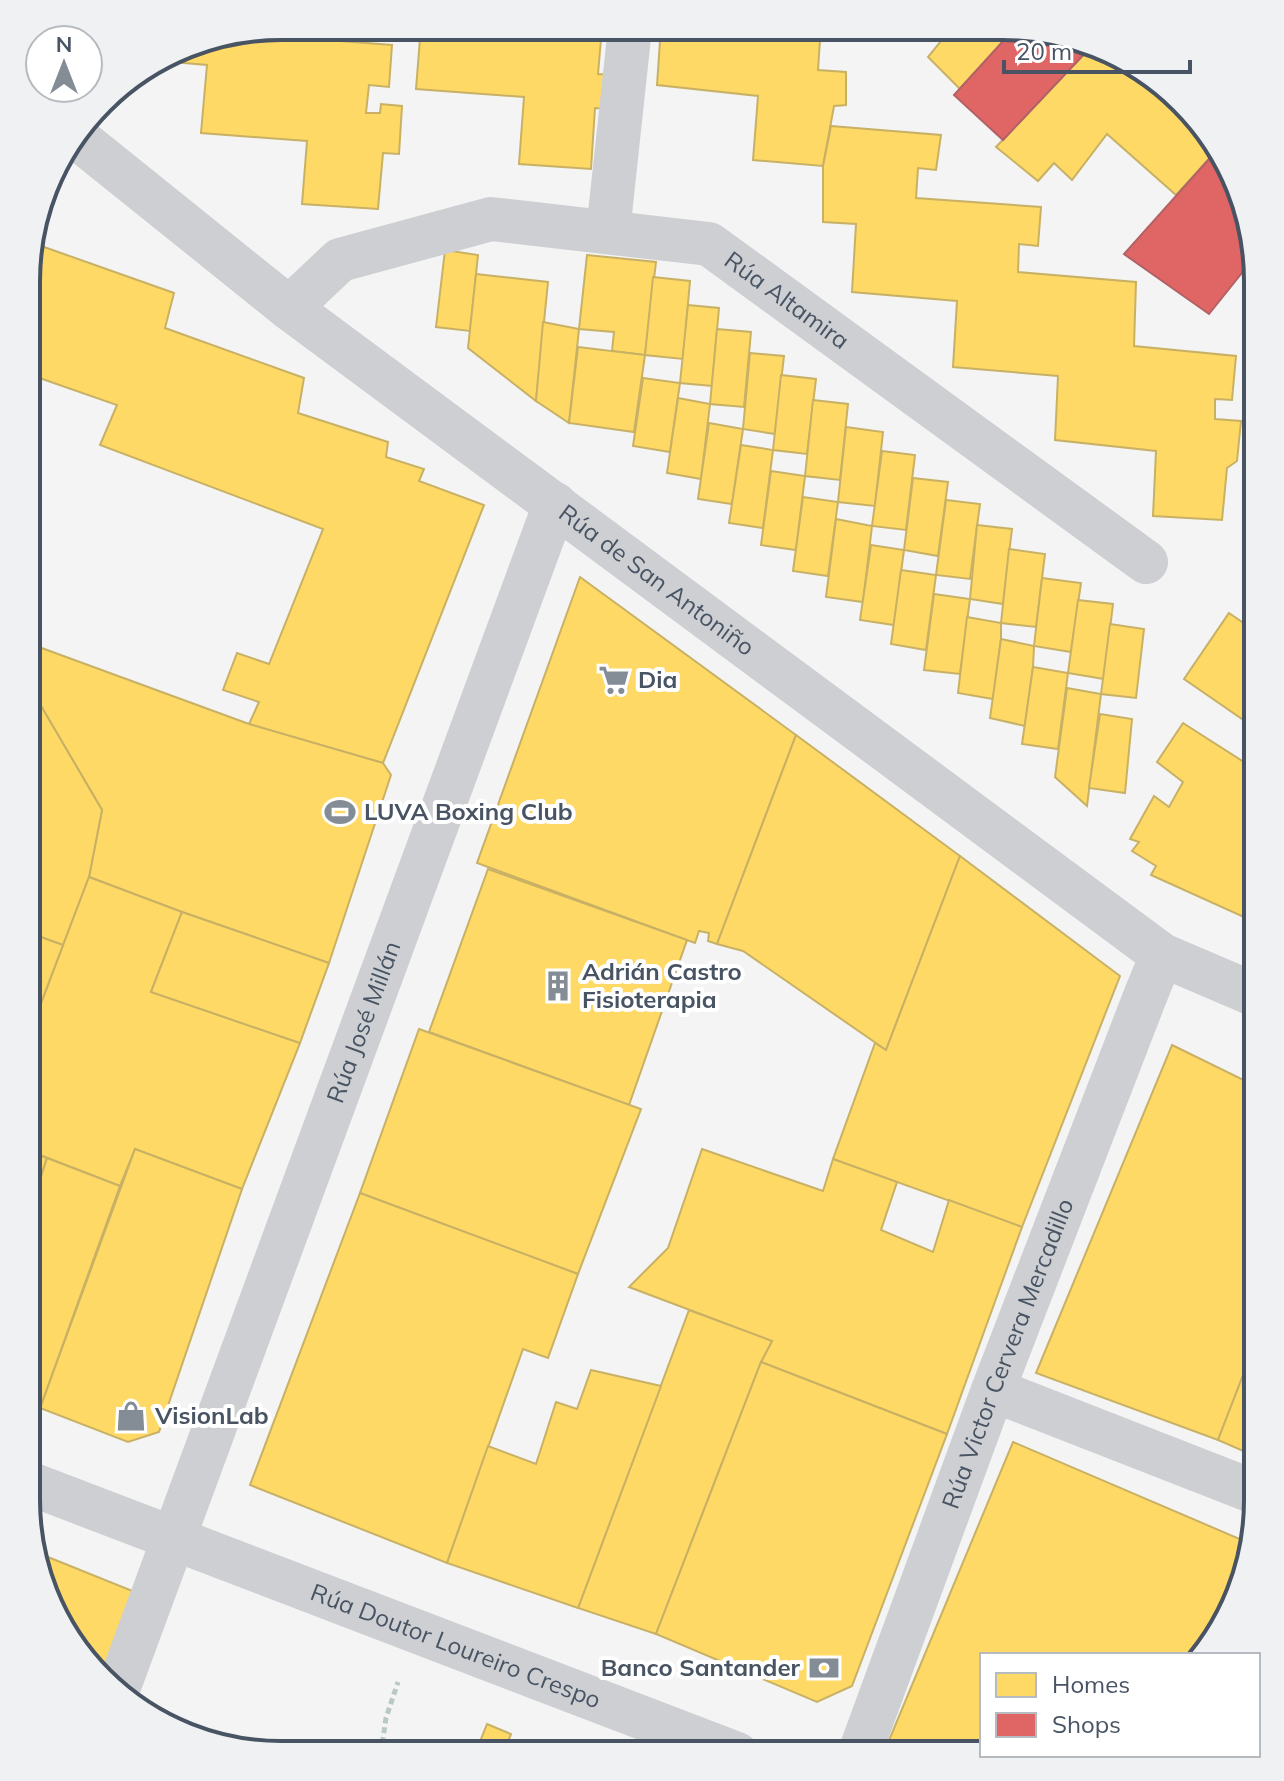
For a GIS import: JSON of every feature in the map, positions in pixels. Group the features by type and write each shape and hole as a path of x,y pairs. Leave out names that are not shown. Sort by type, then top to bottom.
{"street":[{"path":"608,232 629,41"},
{"name":"Rúa de San Antoniño","path":"84,143 289,308 1162,955 1243,990"},
{"name":"Rúa Altamira","path":"289,308 340,260 491,219 709,244 1146,562"},
{"name":"Rúa José Millán","path":"122,1680 555,504"},
{"name":"Rúa Victor Cervera Mercadillo","path":"864,1741 993,1390 1162,955"},
{"path":"993,1390 1243,1488"},
{"name":"Rúa Doutor Loureiro Crespo","path":"40,1487 703,1741"}],"path":[{"path":"383,1741 386,1718 416,1632"}],"building: Homes":[{"path":"660,40 820,40 818,70 846,72 846,105 834,106 823,166 753,160 758,96 657,85"},
{"path":"942,40 1004,40 960,89 928,57"},
{"path":"265,41 340,41 392,45 389,87 369,85 366,113 380,113 381,104 402,106 399,154 383,153 378,209 302,204 307,141 201,133 207,65 179,63 218,48"},
{"path":"420,41 601,41 598,74 611,75 608,109 595,108 591,169 519,164 524,97 416,89"},
{"path":"1084,54 1124,72 1150,90 1194,134 1210,158 1176,195 1107,134 1072,180 1054,163 1038,181 996,147"},
{"path":"831,126 941,135 936,170 918,168 916,198 1041,207 1038,246 1019,244 1018,272 1136,282 1134,346 1236,356 1232,400 1215,399 1215,419 1241,421 1237,461 1227,468 1222,520 1153,516 1156,451 1055,440 1058,376 953,367 957,301 852,292 856,224 823,222 823,166"},
{"path":"42,246 174,293 165,328 304,378 298,413 388,442 386,457 424,469 419,481 484,505 383,763 249,724 259,702 223,690 237,653 269,664 323,529 100,445 117,405 40,378"},
{"path":"445,250 478,255 470,331 436,327"},
{"path":"587,255 656,262 645,355 612,351 614,332 579,329"},
{"path":"476,274 548,282 536,401 468,348"},
{"path":"653,277 690,281 683,359 645,355"},
{"path":"688,305 719,308 712,386 680,383"},
{"path":"543,322 579,329 569,423 536,401"},
{"path":"717,329 751,332 744,407 710,404"},
{"path":"578,347 645,355 634,432 569,423"},
{"path":"750,353 784,356 775,434 743,429"},
{"path":"781,375 816,379 807,454 773,450"},
{"path":"643,378 680,383 670,452 633,446"},
{"path":"678,398 710,404 701,479 667,473"},
{"path":"813,400 848,404 840,480 805,476"},
{"path":"709,423 743,429 732,504 698,499"},
{"path":"846,427 883,432 875,506 838,502"},
{"path":"741,445 773,450 763,528 729,523"},
{"path":"882,451 915,455 906,530 872,526"},
{"path":"771,471 805,476 796,550 761,545"},
{"path":"913,478 948,482 938,556 904,550"},
{"path":"803,497 838,502 828,576 793,571"},
{"path":"946,500 980,504 970,579 936,575"},
{"path":"836,519 872,526 863,602 826,597"},
{"path":"977,525 1012,529 1003,604 970,599"},
{"path":"871,545 904,550 894,625 860,620"},
{"path":"1009,549 1045,554 1036,627 1001,623"},
{"path":"901,570 936,575 926,650 891,644"},
{"path":"580,577 796,735 717,944 708,941 709,933 699,931 695,943 477,863"},
{"path":"1042,578 1081,583 1071,652 1034,646"},
{"path":"934,594 970,599 960,674 924,670"},
{"path":"1078,600 1113,604 1104,679 1068,673"},
{"path":"1229,613 1244,623 1244,720 1184,679"},
{"path":"967,617 1001,623 993,699 958,693"},
{"path":"1110,624 1144,629 1136,698 1101,694"},
{"path":"1001,639 1034,646 1025,726 990,718"},
{"path":"40,647 249,724 383,763 391,775 329,963 89,877 102,810 40,704"},
{"path":"1033,667 1068,673 1058,749 1022,744"},
{"path":"1067,688 1101,694 1087,806 1055,777"},
{"path":"40,704 102,810 89,877 63,945 40,937"},
{"path":"1100,714 1132,719 1125,793 1089,788"},
{"path":"1183,723 1244,762 1243,917 1151,875 1156,866 1132,851 1139,842 1130,839 1154,796 1169,807 1183,782 1157,762"},
{"path":"796,735 960,856 886,1050 743,951 717,944"},
{"path":"960,856 1120,976 1022,1227 833,1159 875,1043 886,1050"},
{"name":"Adrián Castro Fisioterapia","path":"488,869 687,940 629,1105 429,1032"},
{"path":"89,877 182,912 151,992 300,1043 242,1189 135,1149 120,1186 40,1155 40,1006"},
{"path":"182,912 329,963 300,1043 151,992"},
{"path":"40,937 63,945 40,1006"},
{"path":"419,1029 641,1109 578,1274 360,1193"},
{"path":"1172,1045 1243,1080 1243,1375 1218,1440 1036,1373"},
{"path":"135,1149 242,1189 159,1432 128,1442 40,1408"},
{"path":"702,1149 823,1191 833,1159 897,1182 881,1230 933,1252 949,1200 1022,1227 947,1434 761,1362 772,1341 629,1287 668,1248"},
{"path":"40,1155 47,1158 40,1180"},
{"path":"47,1158 120,1186 40,1408 40,1180"},
{"path":"360,1193 578,1274 548,1358 523,1349 447,1563 250,1485"},
{"path":"689,1310 772,1341 761,1362 656,1634 578,1608"},
{"path":"761,1362 947,1434 852,1686 817,1702 656,1634"},
{"path":"591,1370 661,1386 578,1608 447,1563 488,1446 536,1464 556,1402 577,1409"},
{"path":"1243,1375 1243,1451 1218,1440"},
{"path":"1013,1442 1240,1539 1231,1578 1219,1607 1189,1653 980,1653 980,1741 889,1741"},
{"path":"48,1557 135,1592 108,1666 72,1621 53,1578"},
{"path":"487,1724 511,1734 508,1741 480,1741"}],"building: Shops":[{"path":"1004,40 1035,42 1084,54 1003,140 954,95"},
{"path":"1210,158 1226,189 1236,218 1243,271 1209,314 1124,254"}],"place":[{"name":"Dia","path":"614,680"},
{"name":"LUVA Boxing Club","path":"340,812"},
{"name":"Adrián Castro Fisioterapia","path":"558,986"},
{"name":"VisionLab","path":"131,1416"},
{"name":"Banco Santander","path":"824,1668"}]}
